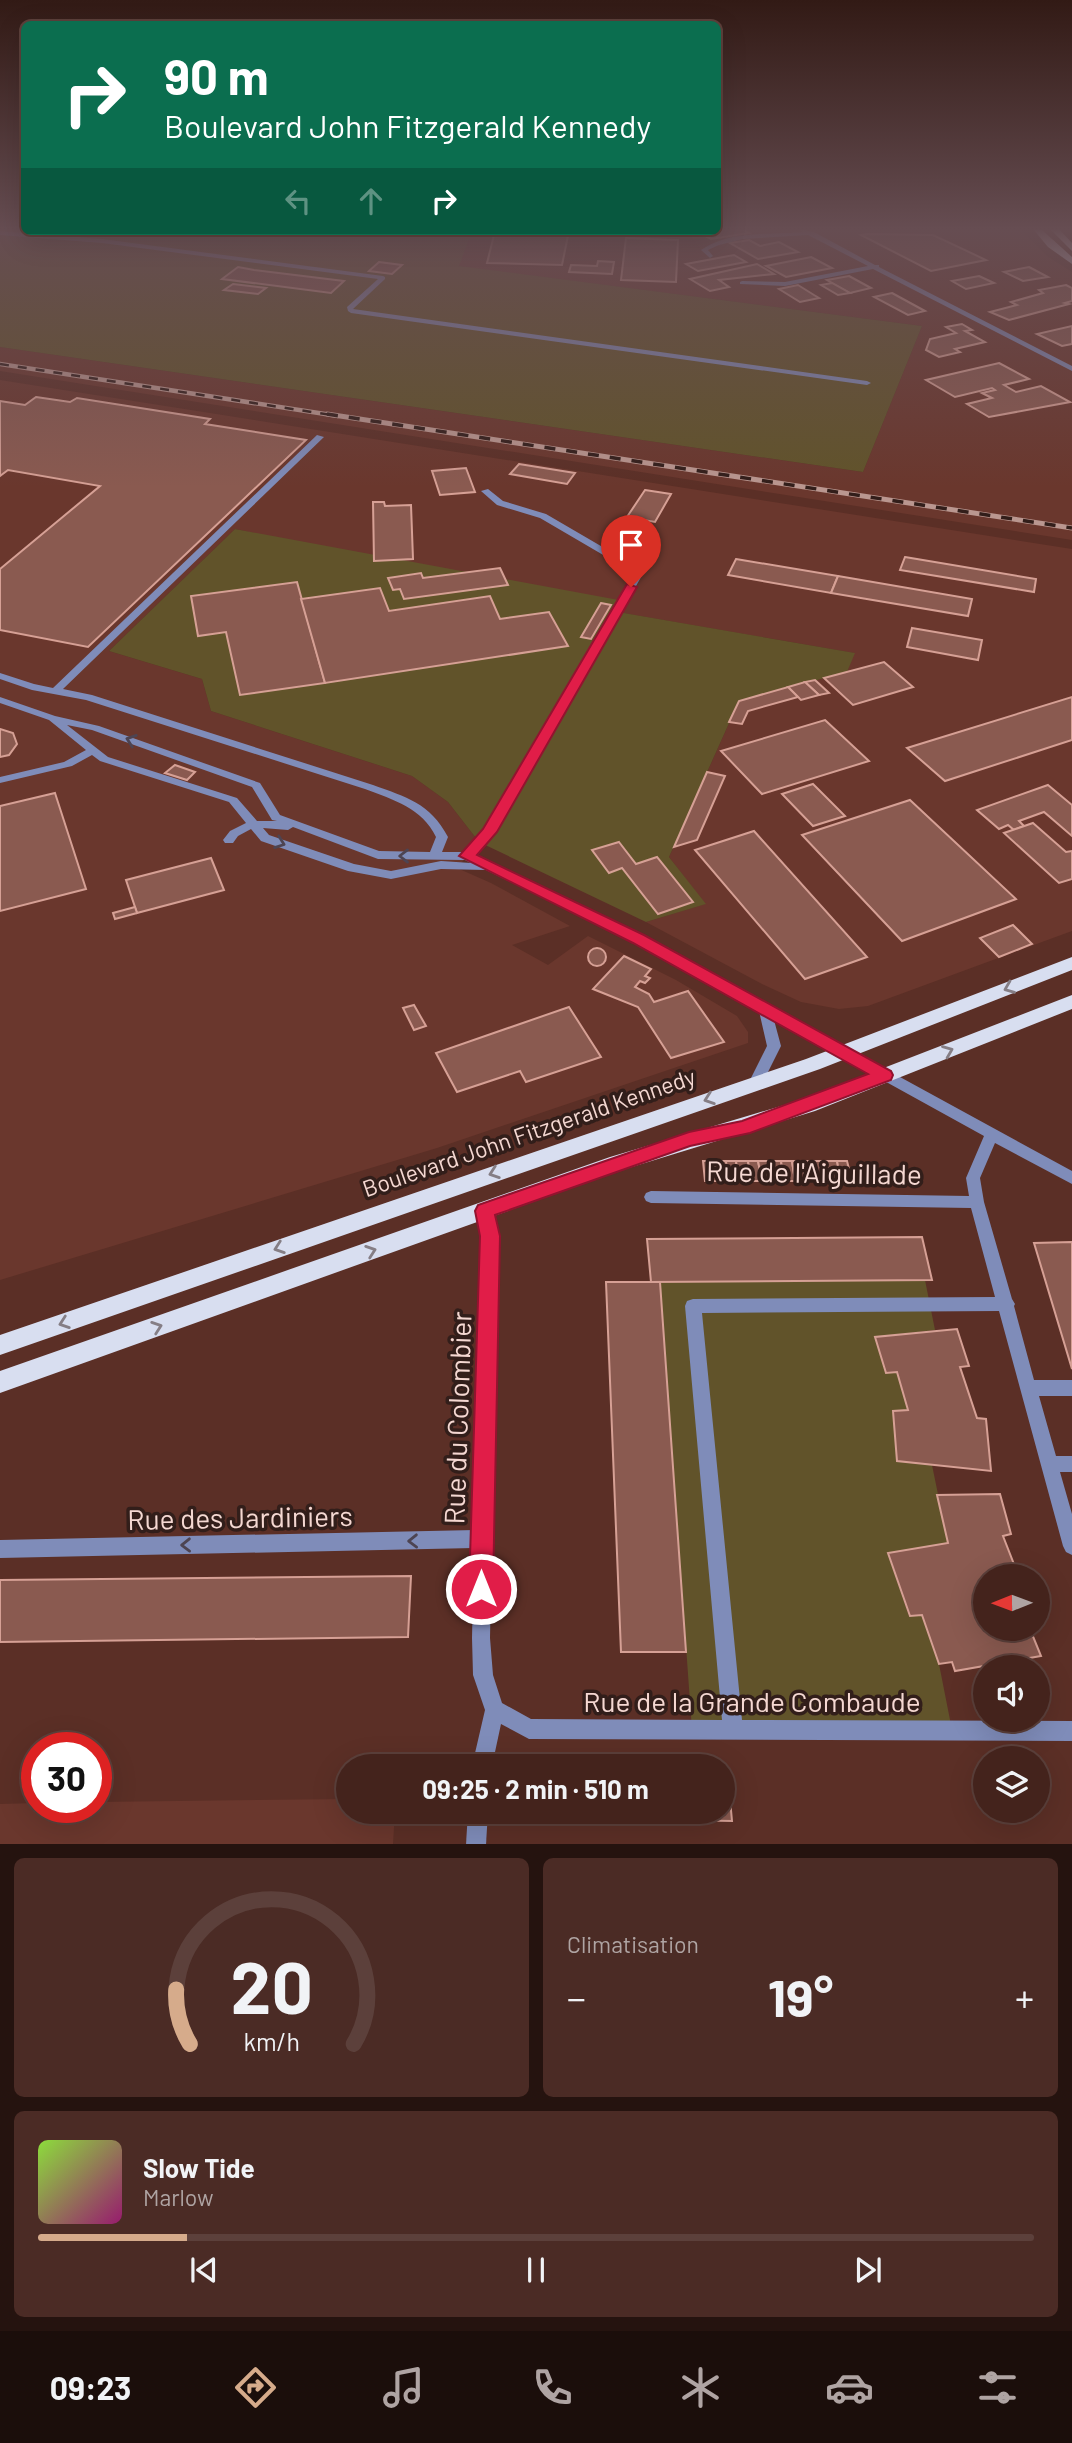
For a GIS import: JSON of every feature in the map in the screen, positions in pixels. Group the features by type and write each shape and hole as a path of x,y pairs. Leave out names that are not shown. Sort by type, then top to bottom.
{"main road":[{"name":"Boulevard John Fitzgerald Kennedy","path":"0,1345 842,1052 1072,963"},
{"path":"0,1382 689,1139 744,1128 1072,1002"}],"street":[{"path":"380,315 867,383"},
{"path":"970,315 1072,369"},
{"path":"55,691 320,437"},
{"path":"0,676 88,697 164,720 408,802 432,816 437,825 442,837 435,854"},
{"path":"0,700 52,718 95,728 256,785 276,817 378,855 467,856 638,939 1072,1178"},
{"path":"52,718 104,759 233,800 265,838 372,874 391,875 441,865 493,869"},
{"path":"229,840 234,831 253,826 306,828"},
{"path":"756,1082 774,1046 764,1007"},
{"path":"992,1135 973,1178 977,1202 1072,1546"},
{"name":"Rue de l'Aiguillade","path":"651,1197 977,1202"},
{"name":"Rue du Colombier","path":"485,1211 490,1236 481,1539 484,1675 495,1710"},
{"path":"733,1730 693,1306 1007,1304"},
{"path":"1030,1388 1072,1388"},
{"path":"1049,1464 1072,1464"},
{"name":"Rue des Jardiniers","path":"0,1549 481,1539"},
{"path":"485,1754 495,1710"},
{"name":"Rue de la Grande Combaude","path":"495,1710 529,1729 1072,1731"},
{"path":"476,1844 477,1824"}],"lane":[{"path":"467,856 489,832 639,572 543,516 500,503 485,491"},
{"path":"0,780 68,764 92,751"}],"shaded area":[{"path":"0,315 838,315 922,326 863,472 0,347"},
{"path":"837,315 1072,315 1072,540 0,371 0,347 863,472 922,326"},
{"path":"0,380 1072,549 1072,931 868,1006 839,1009 801,1002 762,984 646,922 705,904 669,857 739,701 847,672 854,653 617,612 235,529 109,651 202,679 211,711 412,776 448,802 479,842 457,868 491,883 570,926 512,945 548,965 588,936 676,980 737,1016 748,1032 748,1043 437,1148 0,1280"},
{"path":"235,529 624,601 618,612 855,653 847,672 739,701 669,857 706,904 646,922 479,842 448,802 412,776 211,711 202,679 109,651"},
{"path":"925,1280 935,1330 875,1337 886,1373 897,1372 908,1410 893,1411 897,1461 932,1465 948,1543 888,1554 909,1616 922,1615 939,1664 952,1730 692,1730 660,1282"},
{"path":"336,1799 336,1824 394,1824 393,1844 0,1844 0,1804 21,1803 21,1823 112,1823 112,1802"}],"building":[{"path":"997,315 1028,315 1009,320"},
{"path":"962,324 972,330 965,331 985,342 955,349 960,352 939,357 926,350 930,339 956,333 946,327"},
{"path":"1072,326 1072,344 1062,346 1037,334"},
{"path":"999,363 1029,379 1004,385 1016,392 1041,386 1070,402 989,417 967,404 992,398 982,393 995,390 992,388 955,397 926,380"},
{"path":"36,397 70,402 77,398 210,419 205,424 306,440 88,647 0,630 0,569 100,486 8,470 0,476 0,401 25,405"},
{"path":"519,464 575,473 567,484 510,474"},
{"path":"466,468 475,492 440,495 432,471"},
{"path":"645,490 671,494 655,522 627,517"},
{"path":"373,502 384,502 385,506 411,505 413,559 374,561"},
{"path":"905,557 1036,579 1034,592 900,570"},
{"path":"736,559 838,576 831,593 728,575"},
{"path":"500,568 508,585 404,599 400,589 393,590 388,578 421,573 423,578"},
{"path":"838,576 972,599 968,616 831,593"},
{"path":"297,582 325,683 240,695 226,632 198,636 191,596"},
{"path":"380,588 389,611 490,596 500,619 549,612 568,646 325,683 301,599"},
{"path":"601,603 611,605 591,639 581,637"},
{"path":"912,628 982,640 978,660 907,647"},
{"path":"884,662 913,687 853,705 824,678"},
{"path":"815,680 829,693 819,695 805,682"},
{"path":"805,682 819,695 801,700 788,687"},
{"path":"788,687 798,697 748,711 742,724 729,722 739,701"},
{"path":"1072,697 1072,740 945,781 907,748"},
{"path":"825,720 869,761 762,794 721,751"},
{"path":"0,729 13,733 17,744 9,755 0,757"},
{"path":"175,765 195,772 187,780 165,773"},
{"path":"707,772 725,776 697,840 674,847"},
{"path":"813,784 845,816 813,826 782,794"},
{"path":"1048,785 1072,805 1072,836 1044,812 1019,821 1024,826 1014,830 1008,825 999,829 977,810"},
{"path":"55,793 86,889 0,911 0,806"},
{"path":"910,800 1016,899 902,941 802,835"},
{"path":"1033,823 1066,852 1072,851 1072,879 1059,883 1004,833"},
{"path":"754,831 867,957 805,979 695,850"},
{"path":"619,842 636,864 657,857 693,902 658,914 622,868 609,873 592,850"},
{"path":"211,858 224,890 137,913 126,880"},
{"path":"135,907 137,913 115,919 113,913"},
{"path":"1013,925 1032,944 999,957 980,938"},
{"path":"593,948 601,948 606,957 604,964 593,966 588,961 588,953"},
{"path":"624,956 651,969 645,976 650,978 645,983 640,981 635,987 649,994 654,1002 688,991 724,1042 671,1058 638,1007 593,989"},
{"path":"414,1005 426,1026 414,1030 403,1008"},
{"path":"569,1007 601,1057 526,1082 520,1071 457,1092 436,1053"},
{"path":"703,1161 714,1161 717,1181 705,1181"},
{"path":"714,1161 726,1161 728,1181 717,1181"},
{"path":"726,1161 736,1161 739,1181 728,1181"},
{"path":"736,1161 748,1161 751,1181 739,1181"},
{"path":"748,1161 758,1161 762,1181 751,1181"},
{"path":"758,1161 770,1161 773,1181 762,1181"},
{"path":"770,1161 781,1161 784,1181 773,1181"},
{"path":"781,1161 792,1161 795,1181 784,1181"},
{"path":"792,1161 802,1161 806,1181 795,1181"},
{"path":"802,1161 813,1161 817,1181 806,1181"},
{"path":"813,1161 826,1161 829,1181 817,1181"},
{"path":"826,1161 837,1161 841,1181 829,1181"},
{"path":"837,1161 847,1161 852,1181 841,1181"},
{"path":"922,1237 932,1280 651,1282 647,1239"},
{"path":"1072,1242 1072,1369 1034,1243"},
{"path":"606,1282 660,1282 686,1652 621,1652"},
{"path":"957,1329 969,1366 960,1367 977,1418 986,1419 991,1471 897,1461 893,1411 908,1410 897,1372 886,1373 875,1337"},
{"path":"1000,1494 1011,1534 1003,1536 1014,1564 973,1564 973,1642 1035,1642 1041,1655 973,1655 973,1668 955,1671 952,1662 939,1664 922,1615 910,1616 888,1553 948,1543 937,1495"},
{"path":"411,1576 408,1637 0,1642 0,1580"}],"railway":[{"path":"0,364 338,416"},
{"path":"327,414 1072,528"}],"route":[{"path":"481,1589 490,1236 485,1211 689,1139 744,1128 885,1075 638,939 467,856 489,832 631,587"}]}
